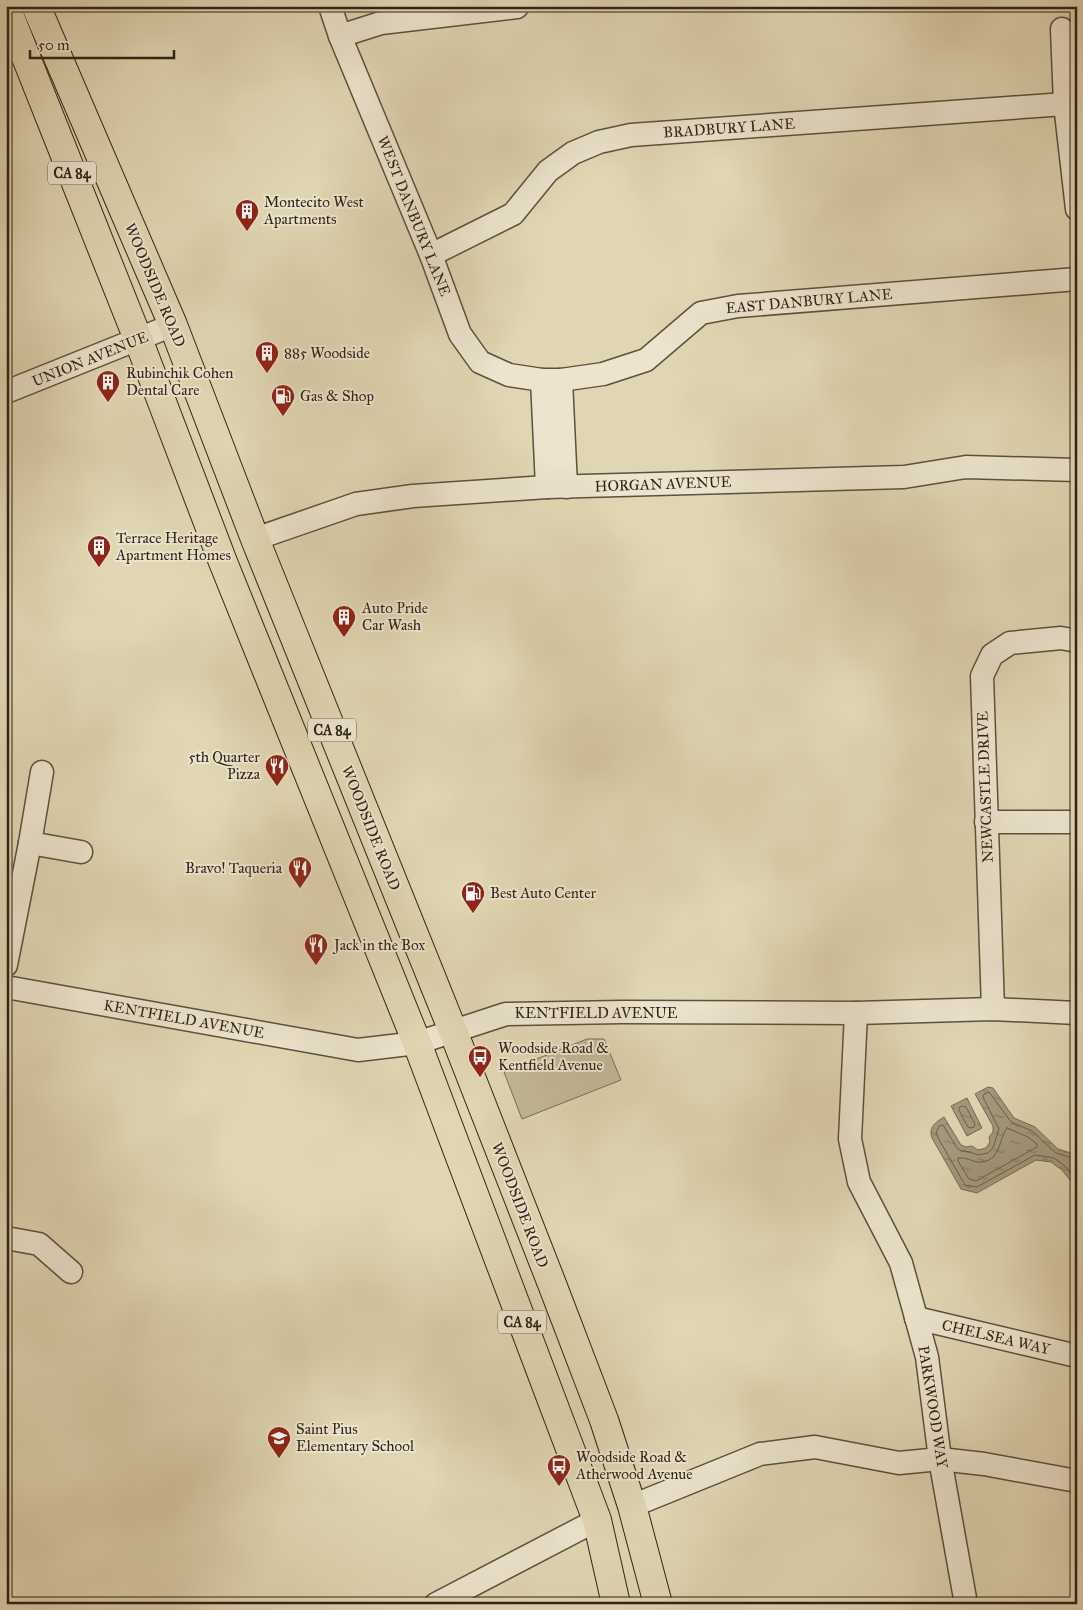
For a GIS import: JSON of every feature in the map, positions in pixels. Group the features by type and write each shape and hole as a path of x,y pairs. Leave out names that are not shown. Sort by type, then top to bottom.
{"main road":[{"name":"WOODSIDE ROAD","path":"36,6 173,325 255,539 453,1032 604,1420 632,1506 658,1604"},
{"name":"CA 84","path":"6,7 138,339 223,562 417,1044 597,1520 616,1604"}],"street":[{"name":"WEST DANBURY LANE","path":"330,6 340,36 431,255 460,334 480,362 509,375 552,380"},
{"path":"340,36 381,23 518,7"},
{"path":"1062,29 1065,104 1077,209"},
{"name":"BRADBURY LANE","path":"431,255 513,214 548,171 573,153 599,142 631,135 1065,104"},
{"name":"EAST DANBURY LANE","path":"552,380 604,374 646,360 701,313 738,306 1077,279"},
{"name":"UNION AVENUE","path":"6,392 173,325"},
{"path":"552,380 557,487"},
{"name":"HORGAN AVENUE","path":"255,539 356,504 413,496 557,487 904,477 966,467 1077,470"},
{"name":"NEWCASTLE DRIVE","path":"992,1009 982,676 992,655 1010,644 1061,638 1077,642"},
{"path":"6,965 42,772"},
{"path":"986,822 1077,822"},
{"path":"30,843 81,852"},
{"name":"KENTFIELD AVENUE","path":"6,987 358,1050 417,1044 506,1014 622,1012 856,1013 992,1009 1077,1013"},
{"name":"PARKWOOD WAY","path":"856,1013 850,1139 859,1182 901,1263 928,1357 940,1459 966,1604"},
{"path":"6,1238 40,1244 71,1272"},
{"name":"CHELSEA WAY","path":"916,1318 1077,1356"},
{"path":"632,1506 760,1454 815,1447 900,1463 940,1459 984,1464 1077,1481"},
{"path":"436,1604 597,1520"}],"shaded area":[{"path":"587,1039 604,1039 621,1080 522,1119 504,1072"}],"water":[{"path":"988,1087 993,1088 1014,1118 1035,1127 1058,1149 1077,1155 1077,1189 1062,1170 1051,1162 1036,1160 977,1193 961,1189 932,1138 931,1131 936,1123 944,1117 961,1145 966,1147 972,1146 978,1150 986,1148 990,1142 989,1137 993,1132 993,1126 975,1094"},
{"path":"967,1098 982,1128 967,1136 951,1106"}],"place":[{"name":"Montecito West Apartments","path":"247,232"},
{"name":"885 Woodside","path":"267,374"},
{"name":"Rubinchik Cohen Dental Care","path":"108,403"},
{"name":"Gas & Shop","path":"283,417"},
{"name":"Terrace Heritage Apartment Homes","path":"99,568"},
{"name":"Auto Pride Car Wash","path":"344,638"},
{"name":"5th Quarter Pizza","path":"277,787"},
{"name":"Bravo! Taqueria","path":"300,889"},
{"name":"Best Auto Center","path":"473,914"},
{"name":"Jack in the Box","path":"316,966"},
{"name":"Woodside Road & Kentfield Avenue","path":"480,1078"},
{"name":"Saint Pius Elementary School","path":"279,1459"},
{"name":"Woodside Road & Atherwood Avenue","path":"559,1487"}]}
